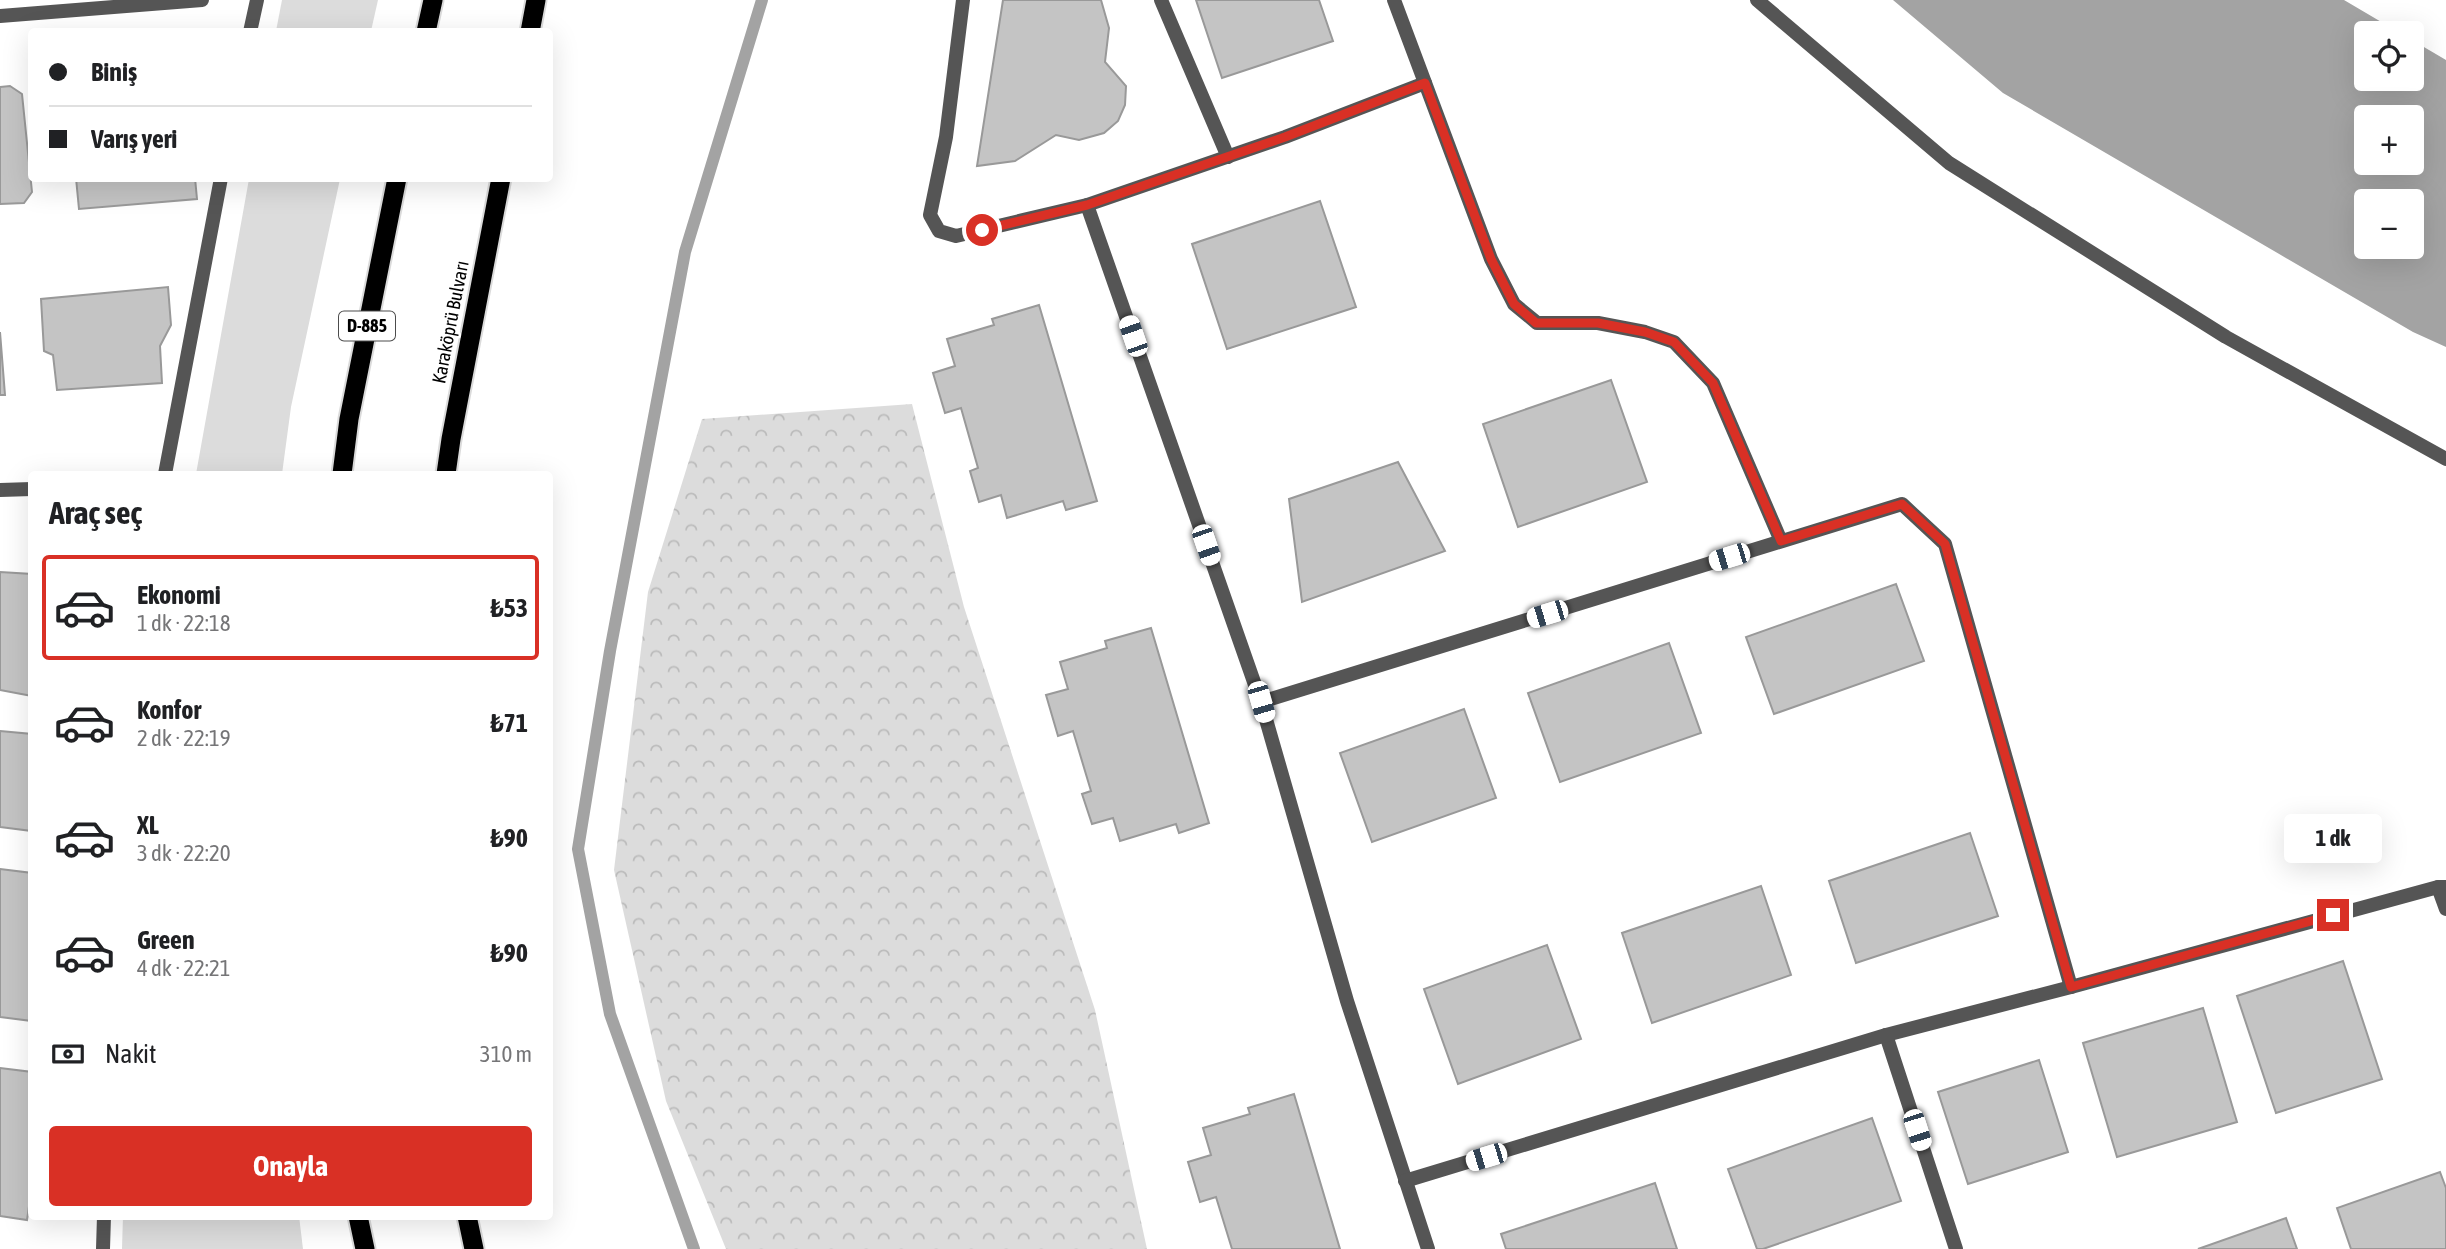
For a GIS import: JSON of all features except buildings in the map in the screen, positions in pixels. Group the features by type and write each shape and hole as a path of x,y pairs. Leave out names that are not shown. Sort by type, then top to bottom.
{"highway":[{"path":"427,28 433,0"},
{"path":"531,28 536,0"},
{"name":"D-885","path":"342,471 349,419 396,182"},
{"name":"Karaköprü Bulvarı","path":"446,471 500,182"},
{"path":"359,1220 365,1249"},
{"path":"468,1220 474,1249"}],"street":[{"path":"0,16 202,0"},
{"path":"251,28 257,0"},
{"path":"963,0 946,137 930,215 939,231 956,236 1087,205 1285,137 1425,83"},
{"path":"1161,0 1228,156"},
{"path":"1394,0 1491,259 1514,304 1536,323 1598,323 1645,332 1674,342 1713,383 1781,541"},
{"path":"1757,0 1949,163 2226,337 2446,459"},
{"path":"166,471 220,182"},
{"path":"1087,205 1261,702 1347,1001 1428,1249"},
{"path":"0,490 28,489"},
{"path":"1261,702 1902,504 1945,544 2071,987"},
{"path":"1405,1181 1886,1035 2442,887 2446,909"},
{"path":"1886,1035 1956,1249"},
{"path":"103,1249 104,1220"}],"green space":[{"path":"282,0 378,0 372,28 277,28"},
{"path":"248,182 339,182 291,407 282,471 197,471"},
{"path":"912,404 964,607 1095,1010 1147,1249 726,1249 666,1101 614,870 648,592 702,419"},
{"path":"123,1220 299,1220 303,1249 122,1249"}],"shaded area":[{"path":"1893,0 2344,0 2380,21 2354,21 2354,91 2424,91 2424,47 2446,60 2446,347 2413,332 2003,93"}],"waterway":[{"path":"694,1249 610,1014 578,849 610,651 685,252 762,0"}],"route":[{"path":"982,230 1087,205 1285,137 1425,83 1491,259 1514,304 1536,323 1598,323 1645,332 1674,342 1713,383 1781,541 1902,504 1945,544 2071,987 2333,915"}]}
